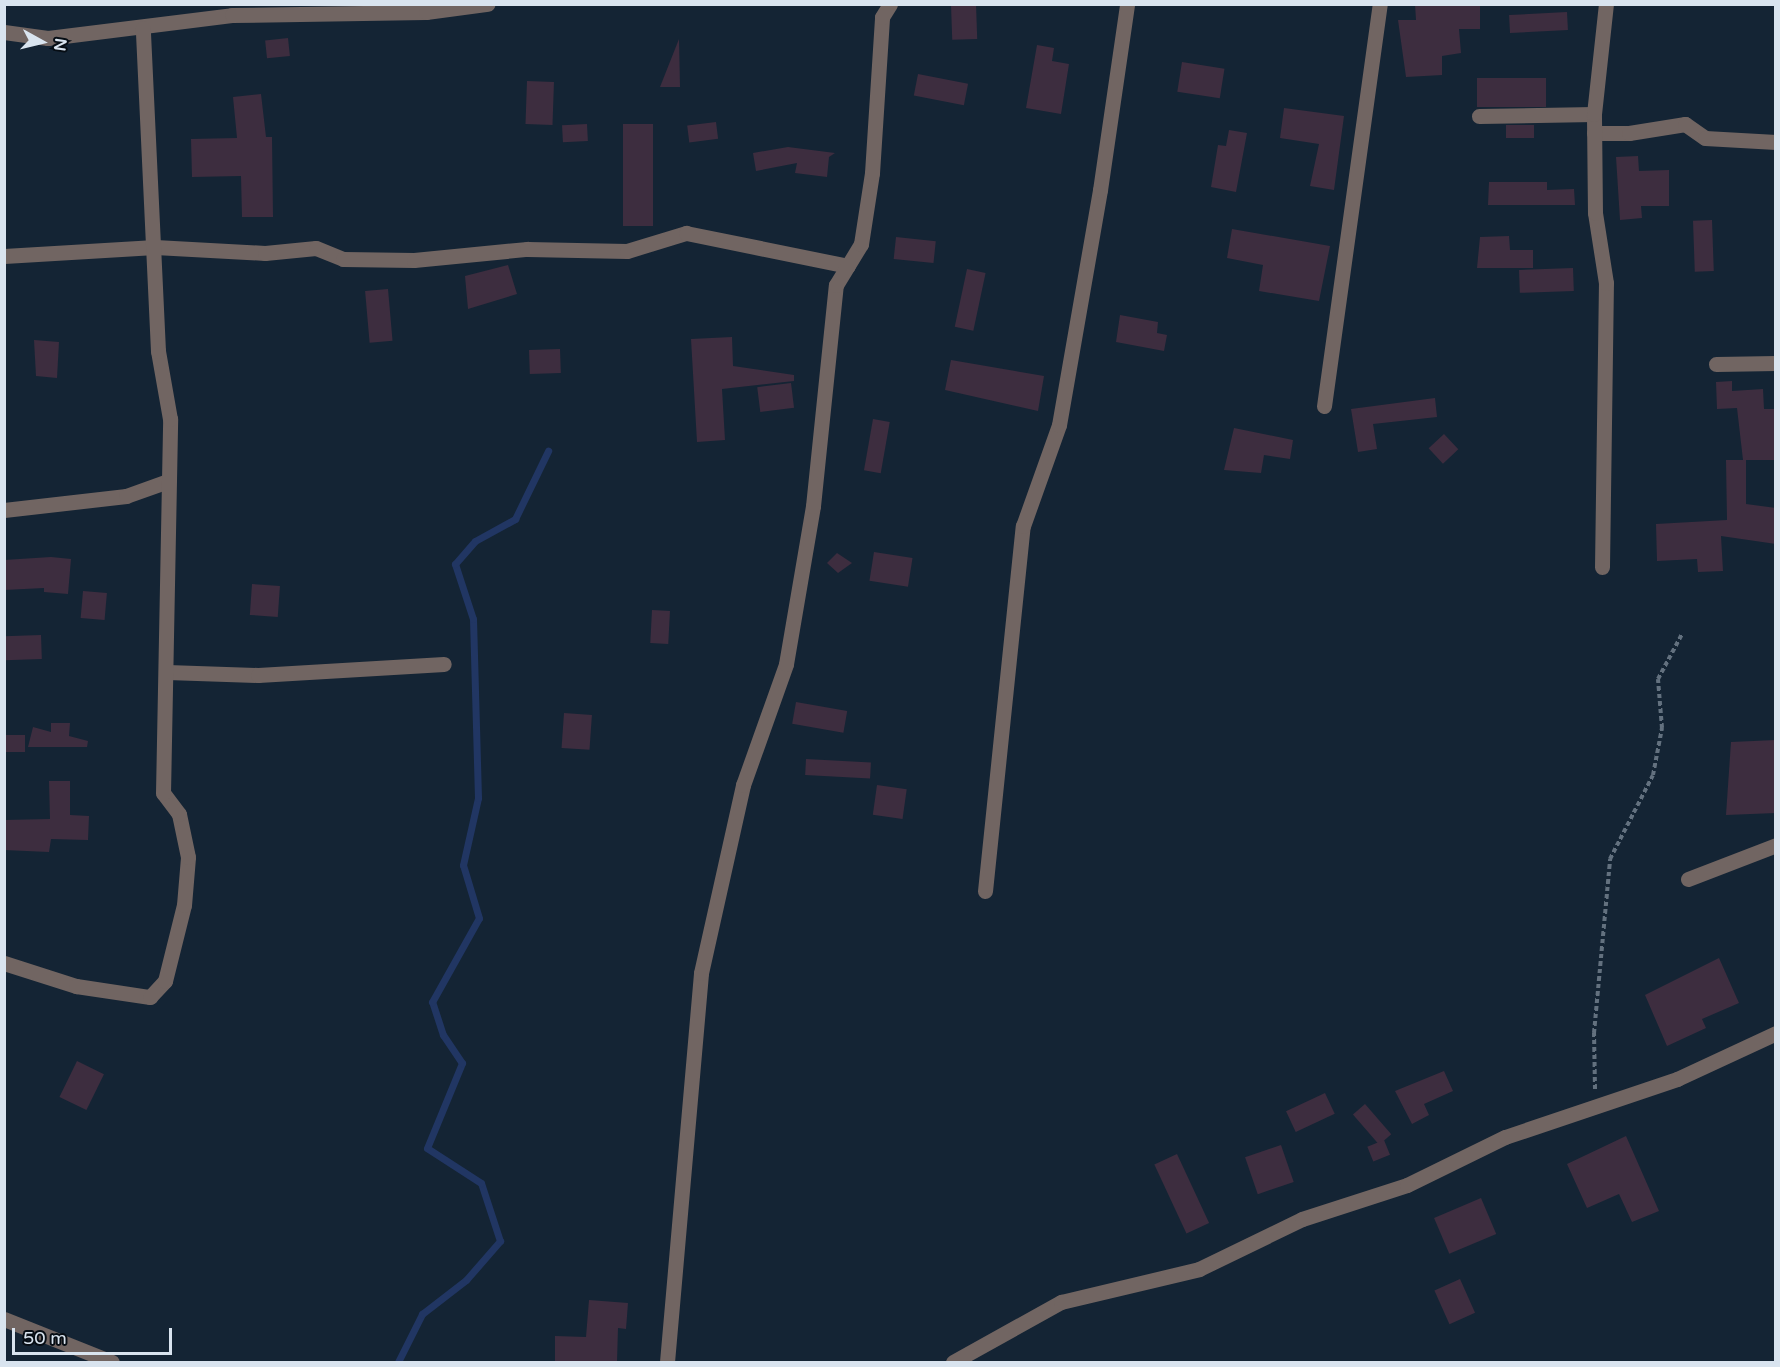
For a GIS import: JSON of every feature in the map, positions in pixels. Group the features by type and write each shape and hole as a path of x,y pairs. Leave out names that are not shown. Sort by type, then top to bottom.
{"street":[{"path":"4,32 48,38 143,28 232,15 487,4"},
{"path":"667,1362 701,973 743,785 786,664 813,506 836,285 861,244 872,173 882,17 890,4"},
{"path":"985,891 1023,526 1059,425 1100,190 1127,4"},
{"path":"1324,406 1380,4"},
{"path":"1602,567 1606,283 1595,213 1594,114 1606,4"},
{"path":"4,963 76,986 150,997 165,981 184,904 188,857 179,814 164,794 170,419 158,351 155,247 143,28"},
{"path":"1479,116 1594,114"},
{"path":"1594,133 1629,133 1684,124 1705,138 1776,141"},
{"path":"4,256 155,247 265,253 316,248 343,259 414,260 527,249 627,251 686,233 848,266"},
{"path":"1716,364 1776,363"},
{"path":"4,510 126,496 168,481"},
{"path":"167,672 258,675 444,664"},
{"path":"1688,879 1776,844"},
{"path":"953,1362 1061,1302 1199,1269 1302,1220 1407,1185 1505,1137 1677,1079 1776,1033"},
{"path":"4,1319 112,1362"}],"path":[{"path":"1595,1107 1594,1033 1610,859 1653,775 1662,728 1658,679 1682,634"}],"building":[{"path":"976,4 977,39 952,40 951,5"},
{"path":"1415,4 1480,4 1480,29 1459,29 1461,53 1442,56 1442,75 1406,77 1398,20 1416,20"},
{"path":"1567,12 1568,30 1510,33 1509,15"},
{"path":"288,38 290,56 267,58 265,40"},
{"path":"679,39 680,87 660,87"},
{"path":"1037,45 1054,48 1052,61 1069,64 1061,114 1026,108"},
{"path":"1182,62 1224,69 1220,98 1177,92"},
{"path":"918,74 968,84 964,105 914,96"},
{"path":"1477,78 1546,78 1546,107 1477,107"},
{"path":"527,81 554,82 552,125 525,124"},
{"path":"261,94 266,137 272,137 273,217 242,217 241,176 192,177 191,139 237,138 233,97"},
{"path":"1284,108 1344,116 1334,190 1310,186 1319,144 1280,138"},
{"path":"716,122 718,139 689,142 687,126"},
{"path":"587,124 588,141 563,142 562,125"},
{"path":"623,124 653,124 653,226 623,226"},
{"path":"1506,125 1534,125 1534,138 1506,138"},
{"path":"1229,130 1247,133 1236,192 1211,187 1218,145 1226,146"},
{"path":"788,147 835,153 829,157 827,177 795,173 797,163 756,171 753,153"},
{"path":"1638,156 1639,171 1669,170 1669,206 1641,206 1642,218 1620,220 1616,157"},
{"path":"1489,182 1547,182 1547,190 1574,189 1575,205 1488,205"},
{"path":"1712,220 1714,271 1695,272 1693,221"},
{"path":"1232,229 1330,246 1319,301 1259,291 1263,265 1227,258"},
{"path":"1509,236 1510,250 1533,250 1533,268 1477,268 1480,237"},
{"path":"896,237 936,241 933,263 894,259"},
{"path":"508,265 517,294 468,309 465,276"},
{"path":"1573,268 1574,291 1520,293 1519,270"},
{"path":"967,269 986,273 973,331 955,327"},
{"path":"388,289 393,341 370,343 365,291"},
{"path":"1120,315 1158,322 1157,333 1167,335 1164,351 1116,342"},
{"path":"732,337 733,366 794,375 794,381 722,389 725,440 697,442 691,339"},
{"path":"34,340 59,342 57,378 36,376"},
{"path":"560,349 561,373 530,374 529,350"},
{"path":"951,360 1044,376 1038,411 945,390"},
{"path":"1732,381 1732,391 1763,389 1764,409 1776,409 1776,460 1746,460 1746,504 1776,508 1776,544 1721,536 1723,571 1698,572 1697,559 1657,561 1656,524 1727,520 1726,460 1743,460 1737,408 1717,409 1716,382"},
{"path":"791,383 794,408 760,412 757,387"},
{"path":"1435,398 1437,417 1373,424 1377,449 1358,452 1351,409"},
{"path":"873,419 890,422 881,473 864,470"},
{"path":"1234,428 1293,440 1290,459 1264,455 1261,473 1224,470"},
{"path":"1444,434 1458,449 1443,464 1429,448"},
{"path":"874,552 913,558 908,587 869,581"},
{"path":"837,553 852,563 838,573 827,563"},
{"path":"51,557 71,559 68,594 44,592 44,588 4,590 4,560"},
{"path":"252,584 280,586 278,617 250,615"},
{"path":"83,591 107,593 105,620 81,618"},
{"path":"652,610 670,611 668,644 650,643"},
{"path":"41,635 42,659 5,660 4,636"},
{"path":"796,702 847,711 843,733 792,724"},
{"path":"564,713 592,715 589,750 562,748"},
{"path":"51,723 70,723 69,736 88,741 87,747 28,747 33,727 51,732"},
{"path":"4,735 25,735 25,752 4,752"},
{"path":"1776,740 1776,813 1726,815 1731,742"},
{"path":"806,759 871,762 870,778 805,775"},
{"path":"49,781 70,781 70,815 89,816 88,840 51,839 49,852 4,850 4,820 50,819"},
{"path":"877,785 907,789 903,819 873,815"},
{"path":"1719,958 1739,1003 1702,1019 1706,1028 1667,1046 1645,995"},
{"path":"77,1061 104,1074 86,1110 59,1097"},
{"path":"1444,1071 1453,1091 1424,1104 1429,1115 1412,1124 1395,1091"},
{"path":"1325,1093 1335,1114 1296,1132 1286,1111"},
{"path":"1365,1104 1391,1134 1379,1145 1353,1114"},
{"path":"1626,1136 1659,1211 1632,1222 1619,1194 1587,1208 1567,1164"},
{"path":"1384,1140 1390,1155 1373,1162 1367,1147"},
{"path":"1281,1145 1294,1182 1258,1194 1245,1157"},
{"path":"1177,1154 1209,1223 1186,1233 1154,1165"},
{"path":"1481,1198 1496,1234 1449,1254 1434,1218"},
{"path":"1460,1279 1475,1313 1449,1324 1434,1290"},
{"path":"589,1300 628,1303 626,1329 618,1328 617,1362 555,1362 555,1336 586,1337"}],"waterway":[{"path":"398,1362 422,1314 466,1280 500,1241 481,1183 427,1148 462,1063 443,1035 432,1002 479,918 463,865 478,798 473,619 455,564 475,541 515,519 548,451"}]}
